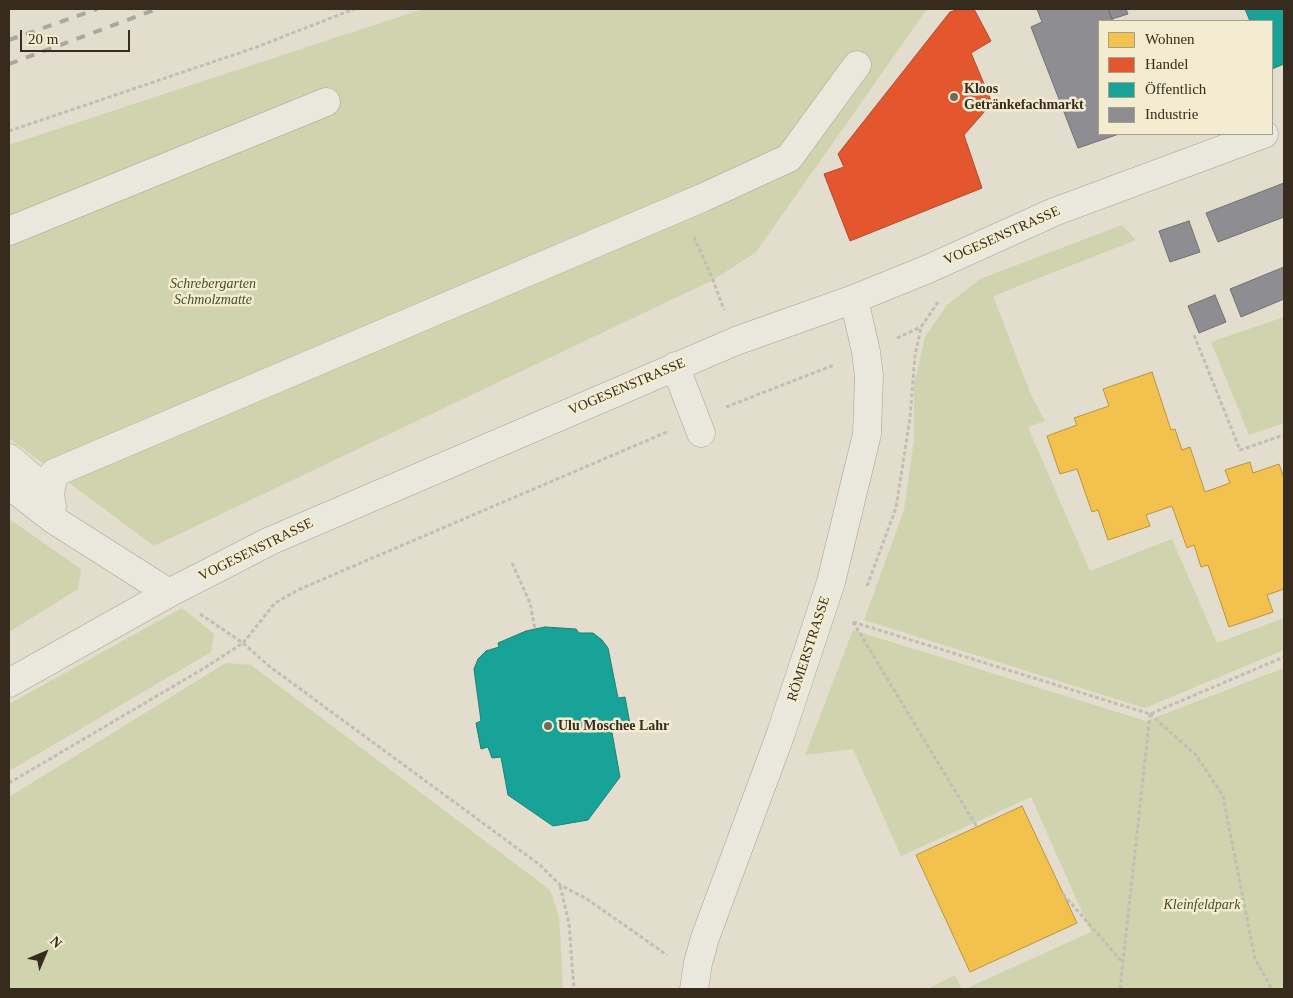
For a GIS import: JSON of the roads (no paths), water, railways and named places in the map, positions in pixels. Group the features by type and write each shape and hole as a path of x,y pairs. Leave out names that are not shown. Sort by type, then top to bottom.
{"street":[{"path":"54,520 50,493 54,473 680,207 789,158 857,65"},
{"path":"9,231 326,102"},
{"name":"VOGESENSTRASSE","path":"9,683 169,593 270,541 736,341 854,299 928,269 1054,212 1261,135"},
{"name":"RÖMERSTRASSE","path":"694,989 698,962 706,938 780,736 831,582 867,434 869,376 866,352 854,299"},
{"path":"675,366 698,426"},
{"path":"9,458 50,493"},
{"path":"9,485 54,520 169,593"}],"railway":[{"path":"9,40 97,9"},
{"path":"9,64 157,9"}],"place":[{"name":"Kloos Getränkefachmarkt","path":"954,97"},
{"name":"Ulu Moschee Lahr","path":"548,726"}],"park label":[{"name":"Schrebergarten Schmolzmatte","path":"213,292"},
{"name":"Kleinfeldpark","path":"1202,905"}]}
